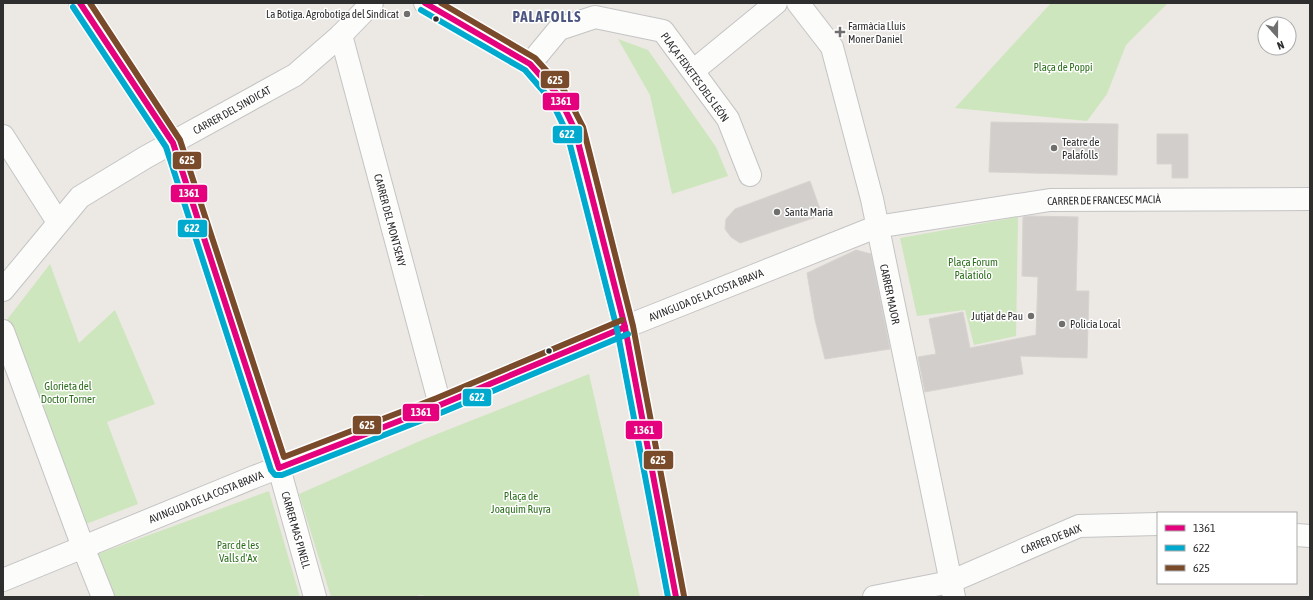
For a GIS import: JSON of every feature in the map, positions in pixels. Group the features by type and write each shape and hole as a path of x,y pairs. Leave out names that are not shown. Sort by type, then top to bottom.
{"street":[{"name":"CARRER MAS PINELL","path":"80,3 173,142 279,468 315,597"},
{"name":"CARRER DEL SINDICAT","path":"3,290 80,197 146,157 295,75 341,34 372,3"},
{"path":"425,3 530,64 558,95 575,130 625,327 676,597"},
{"path":"693,71 776,3"},
{"name":"CARRER MAJOR","path":"798,3 832,47 872,199 876,227 952,589"},
{"name":"PLAÇA FEIXETES DELS LEÓN","path":"530,64 559,29 595,17 663,31 728,119 750,175"},
{"name":"CARRER DEL MONTSENY","path":"341,34 440,405"},
{"path":"3,136 58,222"},
{"name":"CARRER DE FRANCESC MACIÀ","path":"876,227 1050,200 1310,199"},
{"name":"AVINGUDA DE LA COSTA BRAVA","path":"3,580 279,468 440,405 625,327 876,227"},
{"path":"3,331 82,547 103,597"},
{"name":"CARRER DE BAIX","path":"874,597 952,589 1079,526 1157,524"},
{"path":"1297,535 1310,536"}],"green space":[{"name":"Plaça de Poppi","path":"1051,3 1168,3 1126,45 1107,94 1087,121 955,108"},
{"path":"618,39 648,50 716,147 728,176 672,194 650,95"},
{"name":"Plaça Forum Palatiolo","path":"1018,217 1016,336 974,345 965,310 917,316 900,238"},
{"name":"Glorieta del Doctor Torner","path":"50,264 79,343 115,310 155,404 107,422 138,504 65,532 3,358 3,325"},
{"name":"Plaça de Joaquim Ruyra","path":"589,374 640,597 429,597 421,595 414,597 331,597 299,494 422,440"},
{"name":"Parc de les Valls d'Ax","path":"269,491 300,597 97,597 81,560"}],"building":[{"name":"Teatre de Palafolls","path":"991,122 1118,124 1117,175 989,172"},
{"path":"1157,134 1188,134 1188,178 1172,178 1172,164 1157,164"},
{"name":"Santa Maria","path":"810,181 822,215 740,243 731,237 725,229 726,219 735,209"},
{"path":"1023,217 1078,217 1076,291 1089,291 1087,358 1020,356 1023,374 925,392 918,357 936,354 929,319 963,312 970,348 1036,335 1038,277 1022,276"},
{"path":"856,250 871,254 890,349 825,359 815,320 807,273"}],"transit line":[{"name":"1361","path":"80,3 173,143 279,468 440,405 625,327"},
{"name":"625","path":"90,3 180,140 284,457 437,398 622,320"},
{"name":"1361","path":"425,3 530,64 558,95 575,130 625,327 676,597"},
{"name":"625","path":"441,3 535,58 564,90 583,127 633,326 684,596"},
{"name":"622","path":"73,7 166,147 271,470 275,475 282,475 443,412 628,334"},
{"name":"622","path":"421,10 525,70 551,100 567,133 617,329 668,597"}],"place":[{"name":"La Botiga. Agrobotiga del Sindicat","path":"407,14"},
{"name":"Farmàcia Lluís Moner Daniel","path":"840,32"},
{"name":"Teatre de Palafolls","path":"1054,148"},
{"name":"Santa Maria","path":"777,212"},
{"name":"Jutjat de Pau","path":"1031,316"},
{"name":"Policia Local","path":"1062,324"}],"district":[{"name":"PALAFOLLS","path":"547,17"}]}
